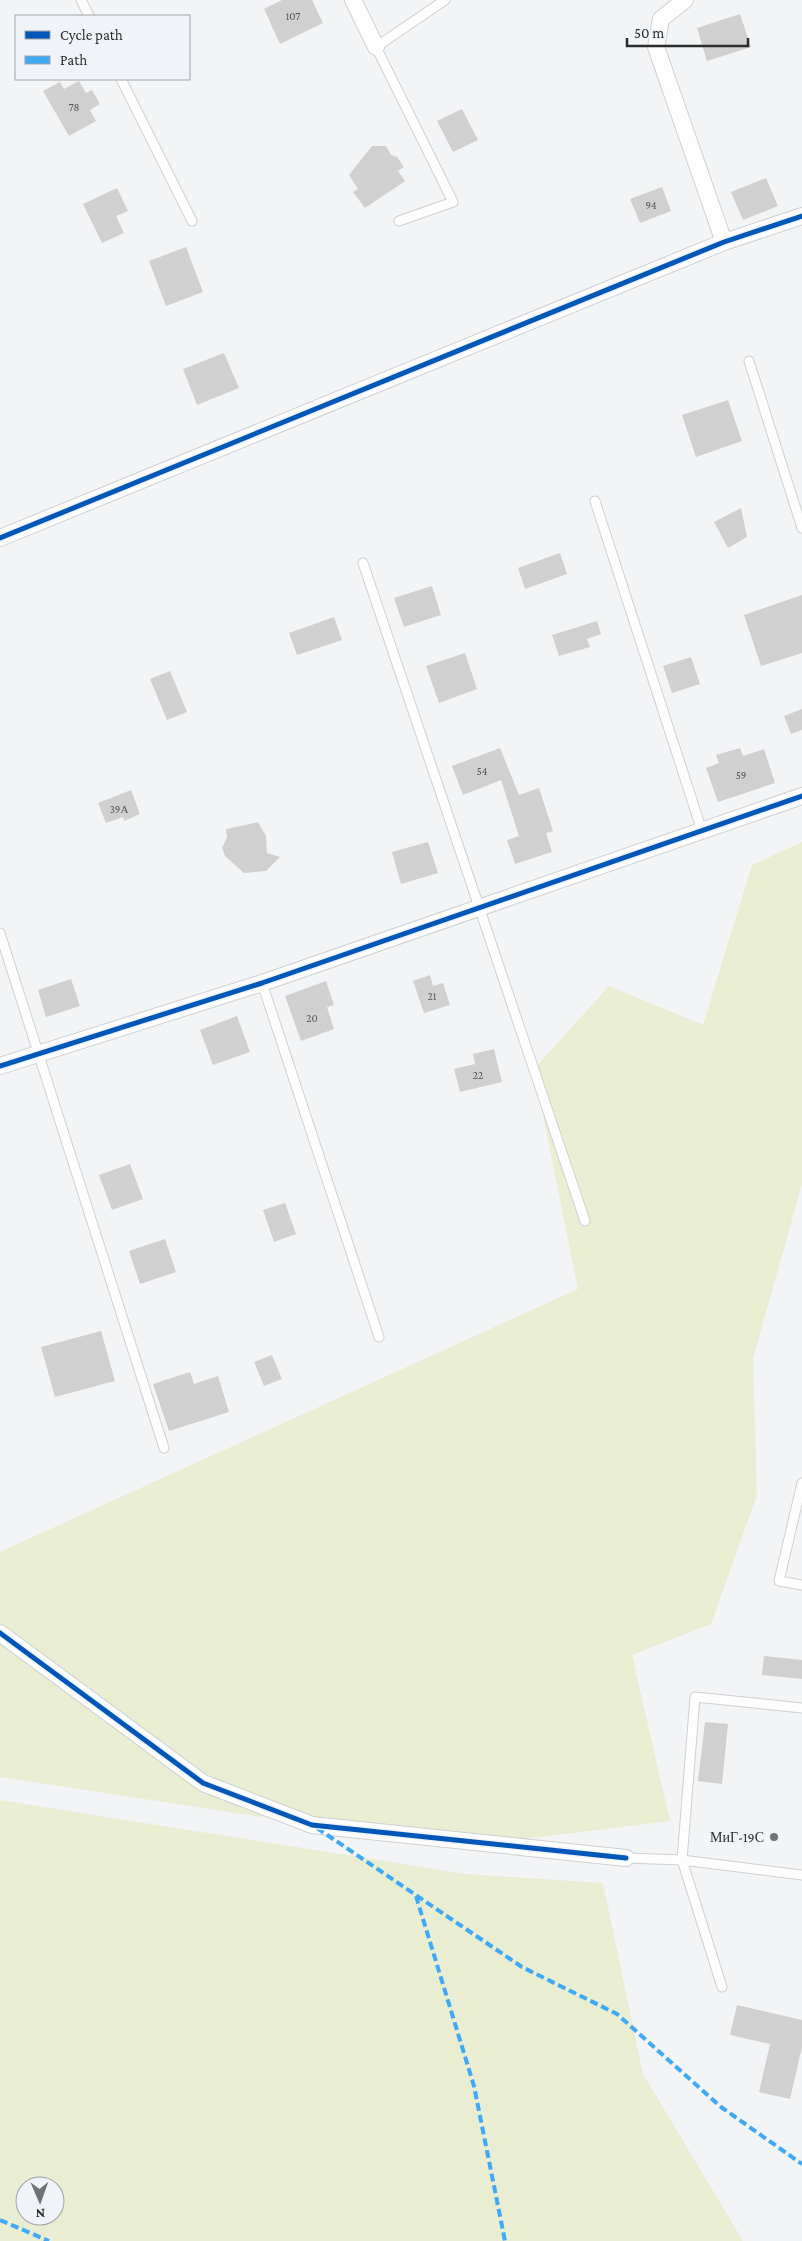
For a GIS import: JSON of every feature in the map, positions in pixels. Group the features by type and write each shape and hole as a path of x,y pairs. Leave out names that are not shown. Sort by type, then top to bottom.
{"street":[{"path":"353,0 376,47"},
{"path":"685,0 661,19 656,47 724,242"},
{"path":"0,538 724,242 802,216"},
{"path":"0,1066 262,983 802,796"},
{"path":"0,1633 203,1783 312,1825 626,1858"}],"lane":[{"path":"81,0 88,15"},
{"path":"399,221 453,202 376,47 445,0"},
{"path":"122,80 192,221"},
{"path":"748,361 802,528"},
{"path":"594,501 702,831"},
{"path":"363,563 585,1221"},
{"path":"0,934 40,1053 164,1448"},
{"path":"262,983 379,1337"},
{"path":"802,1483 779,1581 802,1585"},
{"path":"722,1987 682,1860 695,1697 802,1708"},
{"path":"626,1858 682,1860 802,1875"}],"green space":[{"path":"802,842 802,1184 753,1359 757,1495 711,1624 632,1655 670,1821 460,1847 0,1777 0,1552 578,1289 534,1069 609,986 703,1025 752,865"},
{"path":"0,1800 466,1874 603,1883 643,2074 743,2241 0,2241"}],"building":[{"path":"282,0 312,0 323,23 280,44 264,9"},
{"path":"740,14 751,47 707,61 697,28"},
{"path":"79,81 86,93 92,90 100,104 90,110 96,121 69,136 43,91 60,82 64,89"},
{"path":"462,109 478,140 453,152 437,121"},
{"path":"372,146 386,146 391,155 397,157 404,167 398,171 405,181 365,208 353,192 358,189 349,175"},
{"path":"766,178 778,206 743,220 731,192"},
{"path":"662,187 671,211 640,223 630,199"},
{"path":"117,188 128,211 116,216 124,233 102,243 83,204"},
{"path":"186,247 203,292 166,306 149,261"},
{"path":"224,353 239,388 197,405 183,369"},
{"path":"728,400 742,441 696,457 682,415"},
{"path":"741,508 747,537 728,548 714,522"},
{"path":"560,553 567,574 525,589 518,568"},
{"path":"432,586 441,615 404,627 394,598"},
{"path":"802,595 802,653 761,666 744,615"},
{"path":"334,617 342,640 297,655 289,633"},
{"path":"597,621 601,634 587,639 590,647 559,656 552,635"},
{"path":"465,653 477,689 439,703 426,666"},
{"path":"691,657 700,684 672,693 663,666"},
{"path":"170,671 187,712 167,720 150,679"},
{"path":"802,709 802,730 791,734 784,716"},
{"path":"500,748 519,795 539,788 553,831 546,833 552,852 515,864 507,840 519,836 501,780 463,795 452,766"},
{"path":"740,748 743,756 764,749 775,783 718,802 706,768 719,763 716,755"},
{"path":"131,790 140,814 124,821 123,817 106,823 98,803"},
{"path":"258,822 266,836 267,853 280,857 266,871 244,873 225,856 222,848 227,837 226,829"},
{"path":"428,842 438,873 401,884 392,852"},
{"path":"430,975 433,986 443,983 450,1005 424,1013 413,981"},
{"path":"71,979 80,1006 46,1017 38,990"},
{"path":"326,981 334,1005 327,1007 334,1029 301,1041 285,996"},
{"path":"237,1016 250,1052 213,1065 200,1030"},
{"path":"494,1049 502,1082 460,1092 454,1069 475,1064 473,1054"},
{"path":"130,1164 143,1199 112,1210 99,1175"},
{"path":"285,1203 296,1234 274,1242 263,1210"},
{"path":"165,1239 176,1272 140,1284 129,1251"},
{"path":"101,1331 115,1381 55,1397 41,1347"},
{"path":"272,1355 282,1379 264,1386 254,1362"},
{"path":"190,1372 194,1384 218,1376 229,1412 169,1431 153,1384"},
{"path":"764,1656 802,1660 802,1679 762,1675"},
{"path":"705,1722 728,1724 722,1784 698,1781"},
{"path":"737,2005 802,2020 802,2047 790,2099 759,2092 770,2044 730,2035"}],"marked path":[{"path":"317,1828 522,1967 617,2014 721,2107 802,2164"},
{"path":"416,1896 474,2086 505,2241"},
{"path":"0,2220 49,2241"}],"cycle path":[{"path":"0,538 724,242 802,216"},
{"path":"0,1066 262,983 802,796"},
{"path":"0,1633 203,1783 312,1825 626,1858"}],"place":[{"name":"МиГ-19С","path":"774,1837"}]}
